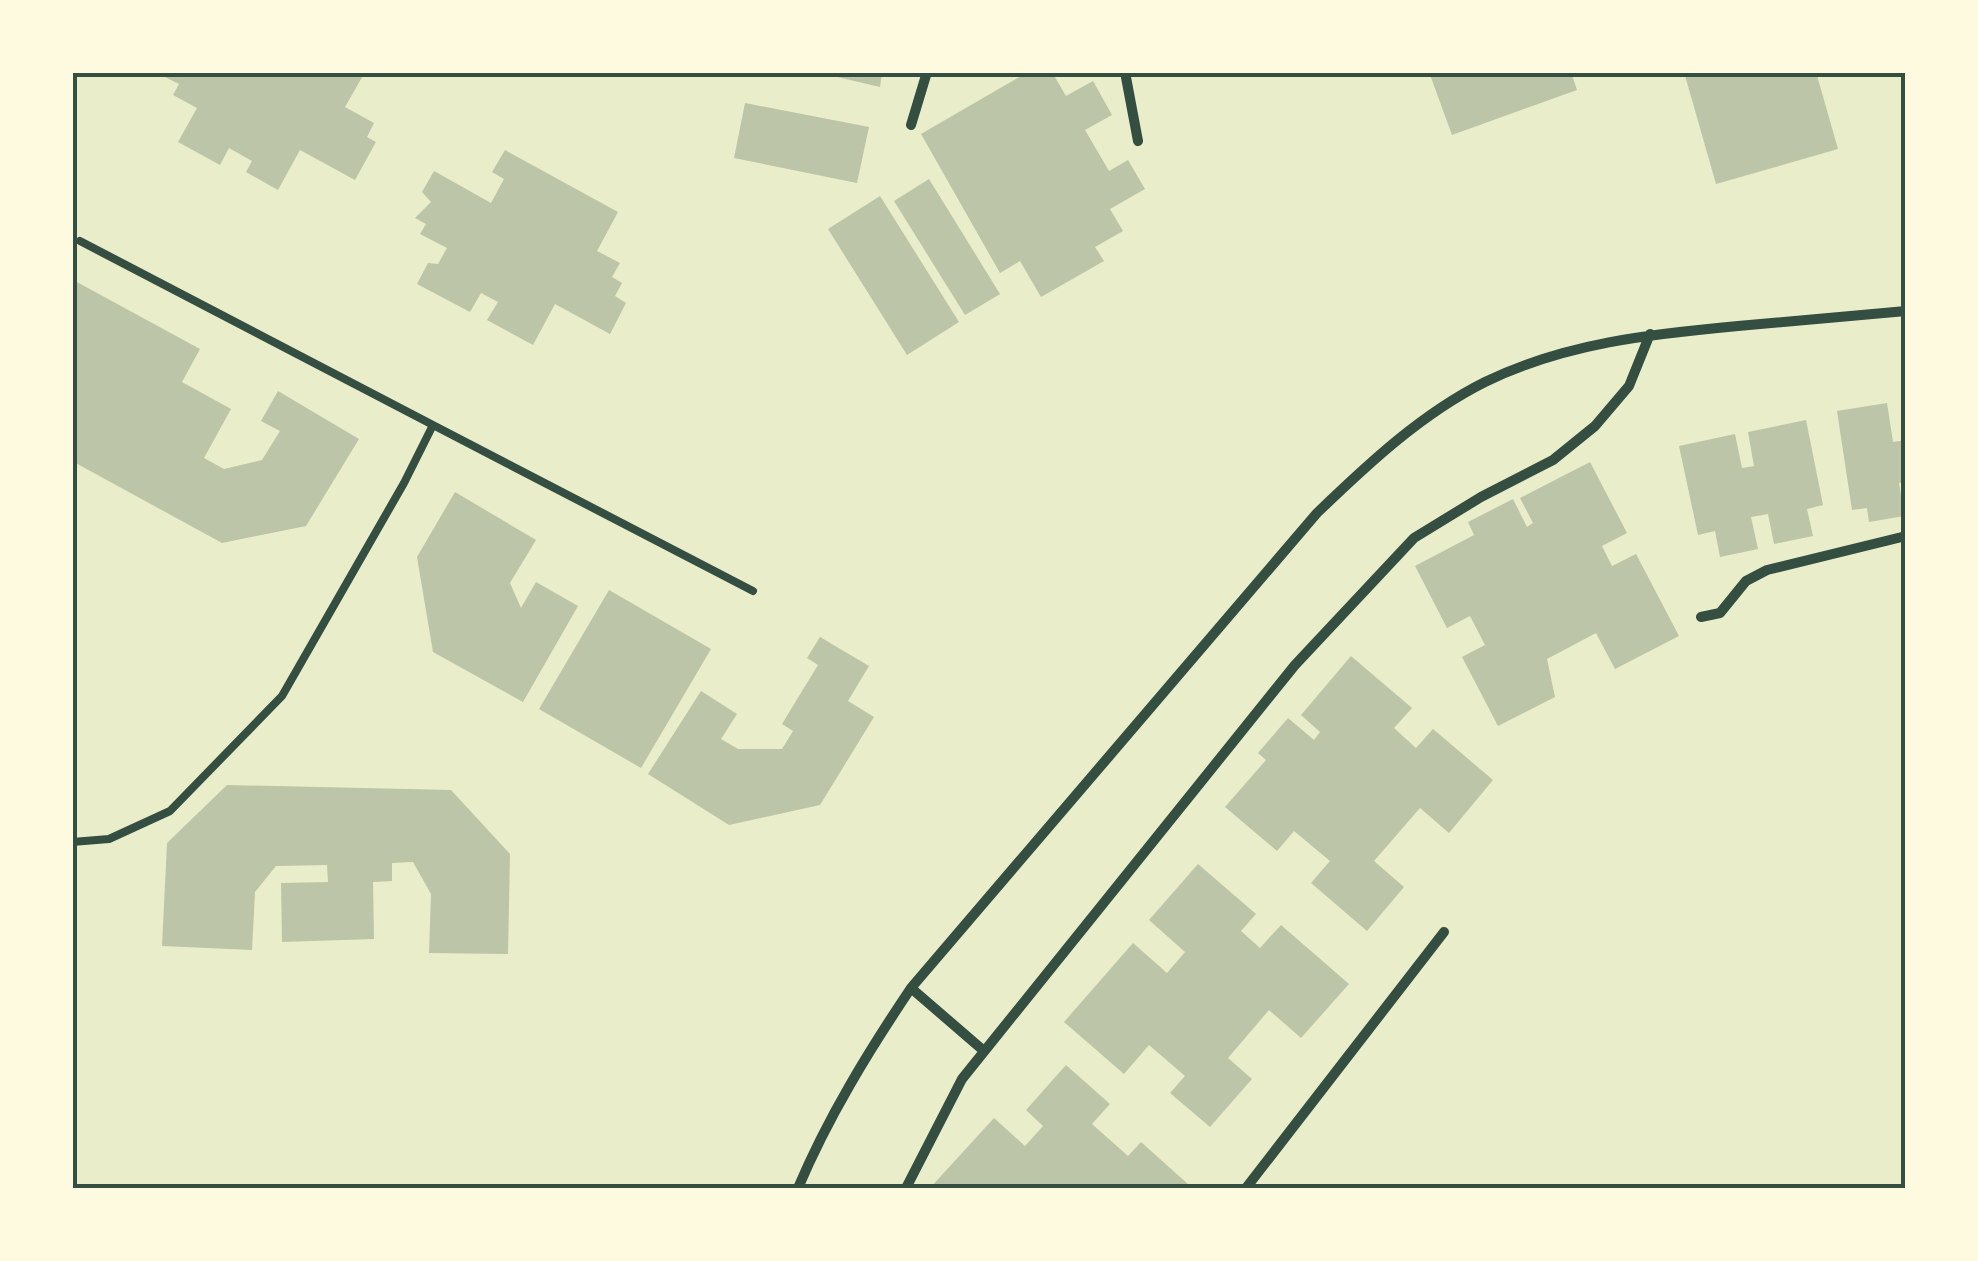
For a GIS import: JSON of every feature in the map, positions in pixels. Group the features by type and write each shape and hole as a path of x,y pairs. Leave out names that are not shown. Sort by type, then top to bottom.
{"street":[{"path":"910,125 927,72"},
{"path":"1125,72 1138,141"},
{"path":"798,1188 858,1068 910,988 1317,513 1372,461 1432,414 1484,382 1542,358 1650,334 1906,311"},
{"path":"906,1188 962,1079 1295,665 1414,538 1480,496 1553,460 1595,426 1629,386 1650,334"},
{"path":"1701,616 1720,613 1746,581 1767,570 1906,536"},
{"path":"1246,1188 1444,932"},
{"path":"910,988 984,1051"}],"lane":[{"path":"80,240 753,591"},
{"path":"72,842 109,839 170,811 282,696 433,425"}],"building":[{"path":"168,72 365,72 345,107 374,123 367,137 376,142 355,180 300,150 278,190 246,172 252,161 229,148 220,165 178,142 197,108 173,95 179,84 165,77"},
{"path":"816,72 882,72 880,87"},
{"path":"1028,72 1052,72 1066,96 1093,81 1112,115 1085,130 1109,171 1128,160 1145,189 1110,209 1123,231 1095,247 1104,261 1041,297 1020,261 1000,273 921,134"},
{"path":"1429,72 1571,72 1577,90 1452,135"},
{"path":"1684,72 1816,72 1838,149 1716,184"},
{"path":"745,103 869,127 857,183 734,158"},
{"path":"505,150 618,212 597,251 620,263 612,277 622,283 615,296 626,303 610,334 555,304 533,345 487,320 498,302 481,293 470,312 417,284 428,263 438,264 447,248 420,234 426,224 415,218 431,202 422,192 434,171 491,203 504,179 492,172"},
{"path":"929,179 1000,294 965,315 894,201"},
{"path":"880,196 959,322 907,355 828,229"},
{"path":"75,281 200,349 182,382 231,409 204,458 224,469 262,460 280,431 261,421 278,391 359,439 306,526 222,543 72,461"},
{"path":"1887,403 1893,442 1906,440 1906,482 1899,483 1904,516 1869,522 1867,508 1852,510 1837,411"},
{"path":"1806,420 1823,505 1807,509 1813,536 1774,544 1768,514 1751,517 1758,549 1720,557 1715,531 1698,535 1679,446 1735,434 1742,468 1754,466 1748,432"},
{"path":"1590,462 1627,533 1602,546 1612,566 1636,554 1679,636 1615,669 1596,633 1547,659 1555,697 1498,726 1462,657 1485,645 1470,616 1447,628 1415,566 1474,535 1468,522 1513,499 1527,527 1533,523 1520,498"},
{"path":"455,492 536,540 510,583 521,608 536,582 578,606 523,702 433,652 417,557"},
{"path":"609,590 711,649 641,768 539,709"},
{"path":"820,637 869,666 848,701 874,717 820,805 729,825 648,774 701,691 737,714 721,739 738,749 782,749 793,731 782,724 818,665 807,658"},
{"path":"1351,656 1412,708 1394,728 1416,748 1433,729 1493,780 1449,833 1420,808 1374,861 1404,887 1367,931 1311,883 1330,861 1294,831 1277,851 1225,807 1266,760 1258,753 1288,718 1314,740 1320,732 1301,715"},
{"path":"227,785 451,790 510,854 508,954 429,953 431,894 413,862 392,863 392,881 373,882 374,939 282,942 281,883 328,882 327,865 276,866 255,892 252,950 162,946 167,843"},
{"path":"1198,864 1256,914 1241,931 1260,948 1281,925 1349,984 1301,1038 1269,1010 1228,1058 1252,1079 1210,1127 1170,1093 1185,1076 1149,1045 1124,1074 1064,1022 1133,943 1167,973 1185,952 1149,920"},
{"path":"1066,1065 1110,1104 1092,1124 1128,1156 1141,1142 1189,1185 930,1188 994,1118 1025,1146 1043,1126 1026,1110"}]}
